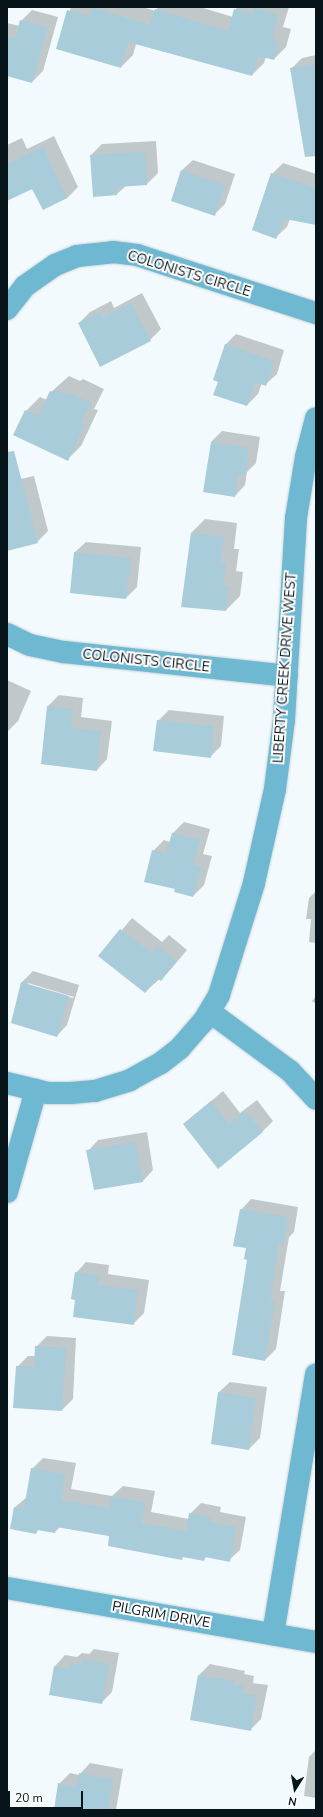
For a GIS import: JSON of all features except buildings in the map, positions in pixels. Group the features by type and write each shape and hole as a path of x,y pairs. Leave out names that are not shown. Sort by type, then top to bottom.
{"street":[{"name":"COLONISTS CIRCLE","path":"7,308 25,286 55,265 77,256 113,252 137,255 316,313"},
{"name":"LIBERTY CREEK DRIVE WEST","path":"7,1083 36,1090 60,1093 83,1092 130,1080 161,1064 180,1048 210,1012 226,975 265,837 280,755 287,676 296,518 306,457 316,418"},
{"name":"COLONISTS CIRCLE","path":"7,634 30,645 64,652 287,676"},
{"path":"210,1012 290,1070 316,1099"},
{"path":"7,1192 36,1090"},
{"path":"273,1634 316,1375"},
{"name":"PILGRIM DRIVE","path":"7,1588 316,1642"}]}
